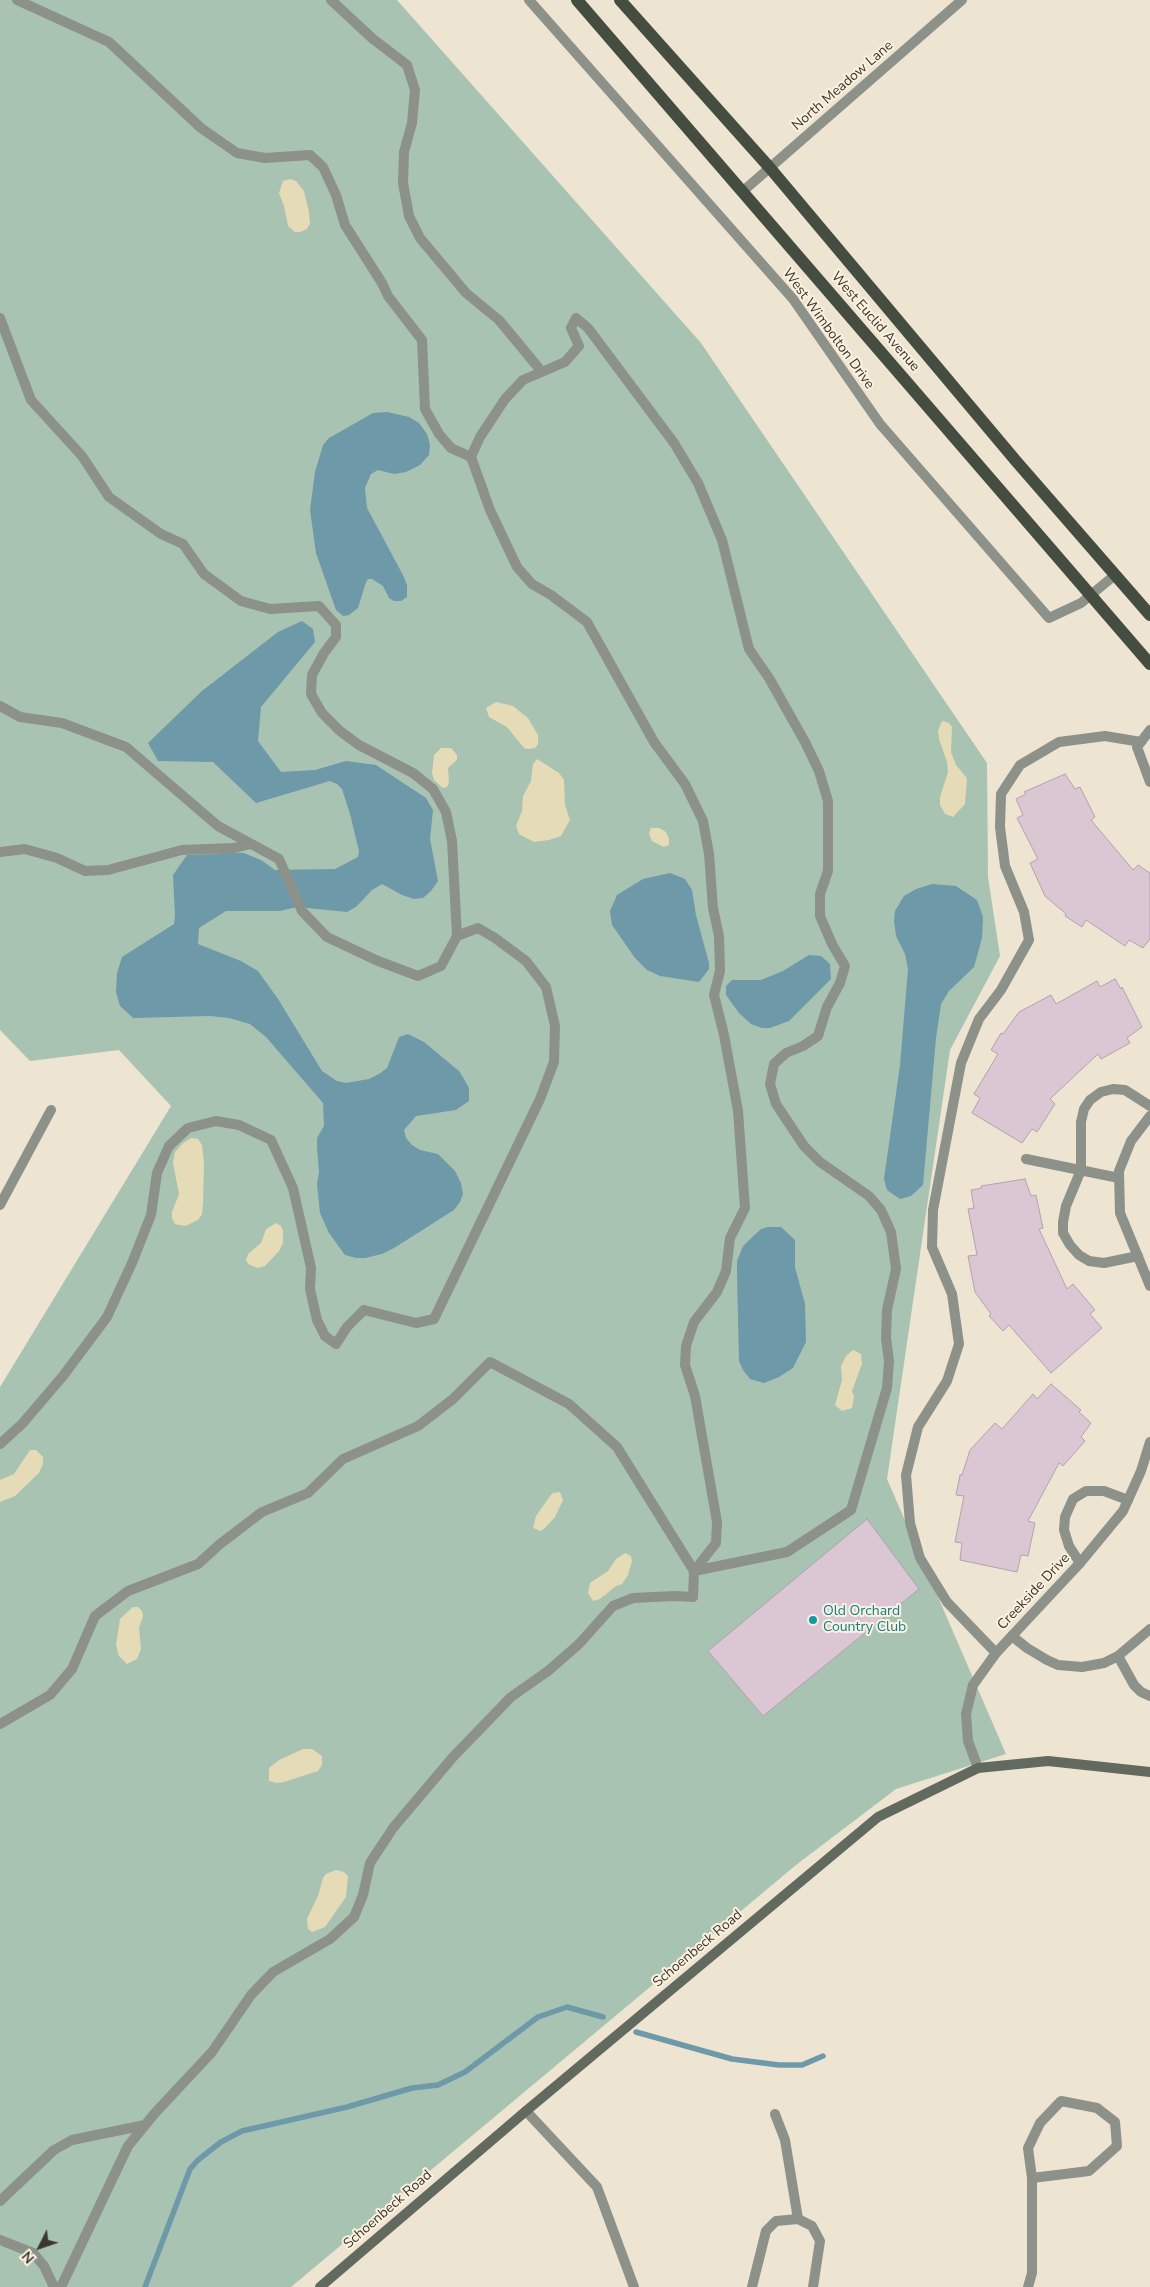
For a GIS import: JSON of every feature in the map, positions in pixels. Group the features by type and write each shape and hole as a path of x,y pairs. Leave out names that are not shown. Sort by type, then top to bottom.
{"main road":[{"name":"West Euclid Avenue","path":"577,0 1150,664"},
{"name":"West Euclid Avenue","path":"620,0 770,168 1004,446 1115,575 1148,610"},
{"name":"Schoenbeck Road","path":"320,2287 526,2111 878,1817 978,1768 1048,1761 1150,1772"}],"street":[{"path":"17,0 109,42 201,128 237,153 264,158 310,156 323,167 336,194 345,225 382,283 388,296 422,340 424,409 439,434 451,448 471,457"},
{"path":"331,0 373,39 407,65 415,90 412,123 404,152 403,183 408,216 420,238 466,293 499,320 542,372"},
{"name":"West Wimbolton Drive","path":"529,0 793,299 880,424 1049,618 1080,603 1115,575"},
{"name":"North Meadow Lane","path":"742,192 962,0"},
{"path":"0,318 31,400 82,456 109,496 129,513 161,534 183,544 204,574 241,600 270,609 319,606 336,625 336,637 324,653 312,676 311,694 322,713 340,731 359,745 413,773 433,789 446,812 452,840 457,936 441,966 418,976 378,961 327,937 302,911 279,859 218,826 126,747 62,723 20,717 0,706"},
{"path":"576,318 588,328 674,443 698,483 722,540 749,649 769,678 819,771 828,800 828,871 820,894 820,916 832,944 846,966 840,983 826,1007 818,1036 803,1046 786,1053 774,1064 770,1084 776,1104 804,1146 820,1162 869,1196 881,1210 891,1232 896,1269 887,1310 886,1338 889,1361 887,1388 851,1510 787,1552 694,1571 716,1543 717,1522 695,1396 685,1365 686,1346 694,1322 717,1292 726,1271 730,1238 745,1208 738,1111 724,1035 714,995 720,971 719,936 713,908 709,854 703,820 685,784 654,742 587,622 552,595 532,584 517,566 490,510 471,457 480,437 505,399 523,380 565,362 579,346 571,328 576,318"},
{"path":"1150,730 1137,746 1150,782"},
{"path":"996,1653 946,1602 920,1558 910,1523 906,1475 918,1427 947,1381 959,1344 952,1294 932,1247 933,1210 962,1063 979,1019 1002,990 1029,940 1024,912 1005,866 1000,828 1001,794 1020,765 1059,742 1105,736 1141,742"},
{"path":"0,852 25,849 57,858 85,871 108,870 182,850 234,848 251,844"},
{"path":"0,1444 22,1424 46,1396 107,1317 132,1263 151,1215 158,1173 169,1146 188,1128 216,1121 239,1125 271,1140 293,1188 311,1268 310,1289 317,1320 325,1336 336,1344 347,1327 364,1310 416,1323 434,1319 540,1099 554,1062 555,1026 546,987 526,961 478,928 457,936"},
{"path":"1138,1256 1104,1263 1089,1261 1079,1255 1070,1245 1063,1233 1063,1222 1069,1196 1081,1170 1081,1122 1084,1109 1090,1100 1101,1092 1113,1089 1125,1090 1150,1106"},
{"path":"0,1205 51,1110"},
{"path":"1150,1116 1131,1141 1119,1170 1120,1214 1150,1286"},
{"path":"1026,1159 1119,1178"},
{"path":"0,1724 50,1696 72,1669 95,1616 128,1591 198,1564 220,1544 262,1512 308,1493 343,1459 418,1426 453,1398 490,1362 569,1404 617,1448 694,1571 693,1597 633,1598 613,1606 579,1644 548,1671 511,1697 453,1757 394,1828 370,1863 363,1895 354,1917 330,1939 273,1972 251,1995 212,2052 128,2146 61,2287"},
{"name":"Creekside Drive","path":"978,1768 968,1741 966,1714 973,1685 996,1653 1080,1563 1123,1511 1141,1471 1150,1442"},
{"path":"1080,1563 1068,1546 1064,1530 1065,1517 1074,1499 1086,1491 1104,1491 1128,1500"},
{"path":"1012,1636 1037,1655 1058,1665 1082,1667 1104,1663 1118,1656 1150,1630"},
{"path":"1118,1656 1134,1685 1150,1696"},
{"path":"1028,2287 1032,2273 1032,2178 1028,2148 1040,2123 1061,2101 1097,2108 1115,2122 1117,2146 1089,2171 1032,2178"},
{"path":"526,2111 597,2187 634,2287"},
{"path":"775,2114 785,2140 798,2219"},
{"path":"0,2201 54,2150 72,2140 145,2125"},
{"path":"752,2287 766,2231 776,2221 798,2219 812,2226 820,2241 813,2287"},
{"path":"0,2240 33,2253 44,2266 54,2287"}],"green space":[{"name":"Old Orchard Country Club","path":"0,0 397,0 701,343 987,763 988,877 1000,956 950,1050 887,1479 1006,1754 896,1789 796,1865 291,2287 0,2287 0,1387 171,1106 119,1050 30,1061 0,1030"}],"sand":[{"path":"290,179 296,181 304,191 309,212 310,224 307,229 300,232 295,232 288,226 279,193 283,181"},
{"path":"496,702 513,706 528,718 538,735 538,744 535,748 524,748 507,727 489,717 486,708"},
{"path":"942,721 949,723 952,727 951,752 956,765 967,778 965,804 953,817 945,814 940,805 940,797 948,772 938,731"},
{"path":"441,748 451,748 457,755 457,760 448,768 449,782 447,787 443,788 434,780 432,773 434,755"},
{"path":"537,759 559,773 564,780 565,805 570,820 561,836 534,842 519,834 516,826 522,811 523,796 531,781 533,764"},
{"path":"651,828 659,828 666,832 669,845 664,847 652,841 649,834"},
{"path":"191,1138 198,1139 202,1145 204,1163 203,1202 202,1214 198,1220 185,1226 175,1224 172,1218 172,1212 179,1194 173,1163 175,1152 183,1143"},
{"path":"276,1223 281,1226 283,1231 283,1243 279,1251 265,1266 258,1268 250,1265 246,1261 248,1254 261,1243 266,1229"},
{"path":"853,1350 861,1354 862,1364 852,1391 854,1396 852,1408 842,1411 835,1405 842,1380 841,1366 846,1356"},
{"path":"30,1450 36,1450 43,1457 43,1464 39,1473 15,1496 0,1502 0,1480 14,1474"},
{"path":"560,1492 563,1500 555,1517 540,1531 533,1528 536,1516 550,1496 553,1493"},
{"path":"625,1553 631,1556 632,1561 628,1575 622,1584 616,1586 600,1599 593,1601 588,1593 590,1583 608,1571 616,1559"},
{"path":"133,1607 138,1607 142,1611 143,1616 139,1628 141,1649 137,1659 127,1664 119,1656 116,1645 120,1619"},
{"path":"303,1749 312,1749 322,1756 322,1765 318,1771 284,1782 269,1781 269,1768 279,1760"},
{"path":"336,1870 344,1872 348,1876 346,1897 325,1927 312,1932 308,1929 307,1919 318,1896 323,1878 326,1874"}],"water":[{"path":"387,412 409,417 419,423 427,434 430,445 429,455 420,465 406,472 394,474 378,470 371,474 365,488 367,508 404,577 407,585 407,597 401,601 394,601 389,598 383,586 372,579 368,579 358,608 349,615 343,616 336,610 316,553 310,510 315,472 323,445 329,438 373,413"},
{"path":"302,621 313,629 315,642 261,707 258,741 281,772 315,770 346,761 376,765 426,798 433,810 430,839 438,881 423,898 414,899 382,884 372,890 356,907 347,912 297,907 280,911 226,911 199,928 198,944 241,961 258,971 278,999 322,1071 337,1081 346,1083 369,1079 379,1074 387,1068 399,1037 408,1034 424,1042 459,1071 469,1088 469,1101 456,1110 416,1116 404,1130 406,1138 412,1145 420,1150 438,1154 455,1171 461,1183 463,1194 460,1202 454,1210 394,1248 382,1254 365,1258 345,1255 329,1233 320,1213 317,1184 319,1172 317,1138 324,1126 323,1103 266,1037 250,1024 229,1018 210,1016 133,1018 120,1006 116,992 117,973 122,957 174,924 173,875 187,855 227,852 244,853 261,860 275,870 335,869 358,857 359,851 350,814 342,789 337,784 330,781 256,803 213,762 158,761 148,743 202,691 278,632"},
{"path":"670,873 685,879 692,890 696,915 709,963 709,969 699,982 660,976 647,970 635,958 612,925 610,911 617,895 643,879"},
{"path":"932,884 956,886 977,900 983,917 982,938 974,967 949,991 941,1004 936,1038 923,1185 911,1196 900,1199 887,1190 884,1179 900,1065 908,969 905,954 896,936 895,911 904,896 916,889"},
{"path":"809,955 821,956 830,964 831,979 789,1021 770,1028 762,1028 751,1024 739,1013 726,995 726,986 732,980 761,980 783,971"},
{"path":"781,1227 795,1240 795,1267 805,1304 806,1342 793,1368 779,1377 764,1383 750,1379 739,1361 737,1261 743,1246 761,1229"}],"building":[{"path":"1065,774 1075,789 1080,787 1095,817 1091,820 1133,870 1138,865 1150,873 1150,939 1143,948 1129,940 1125,946 1086,920 1082,927 1065,916 1066,914 1045,896 1030,863 1038,859 1017,818 1023,815 1016,799 1026,794 1024,792"},
{"path":"1115,979 1121,989 1122,987 1142,1027 1127,1038 1130,1043 1101,1059 1098,1054 1050,1099 1055,1104 1037,1132 1032,1129 1022,1143 972,1113 980,1098 974,1094 998,1054 991,1050 1001,1033 1003,1034 1019,1012 1051,995 1056,1004 1097,981 1100,987"},
{"path":"1025,1179 1031,1196 1036,1195 1043,1228 1039,1229 1067,1289 1073,1284 1095,1310 1090,1314 1102,1328 1051,1373 1009,1325 1003,1331 989,1316 991,1314 975,1292 968,1256 977,1255 968,1209 974,1208 971,1190 982,1188 981,1186"},
{"path":"1051,1384 1081,1410 1079,1412 1091,1423 1081,1437 1085,1441 1063,1466 1059,1463 1028,1521 1035,1523 1028,1556 1021,1555 1017,1572 960,1560 962,1543 955,1542 964,1496 956,1495 960,1475 962,1475 970,1450 995,1423 1002,1429 1033,1394 1037,1399"},
{"name":"Old Orchard Country Club","path":"867,1519 919,1589 763,1716 708,1651"}],"waterway":[{"path":"145,2287 190,2169 198,2160 221,2142 242,2131 347,2107 412,2088 438,2085 465,2072 538,2017 567,2007 603,2017"},
{"path":"636,2032 732,2059 779,2065 802,2065 823,2056"}],"place":[{"name":"Old Orchard Country Club","path":"813,1620"}]}
